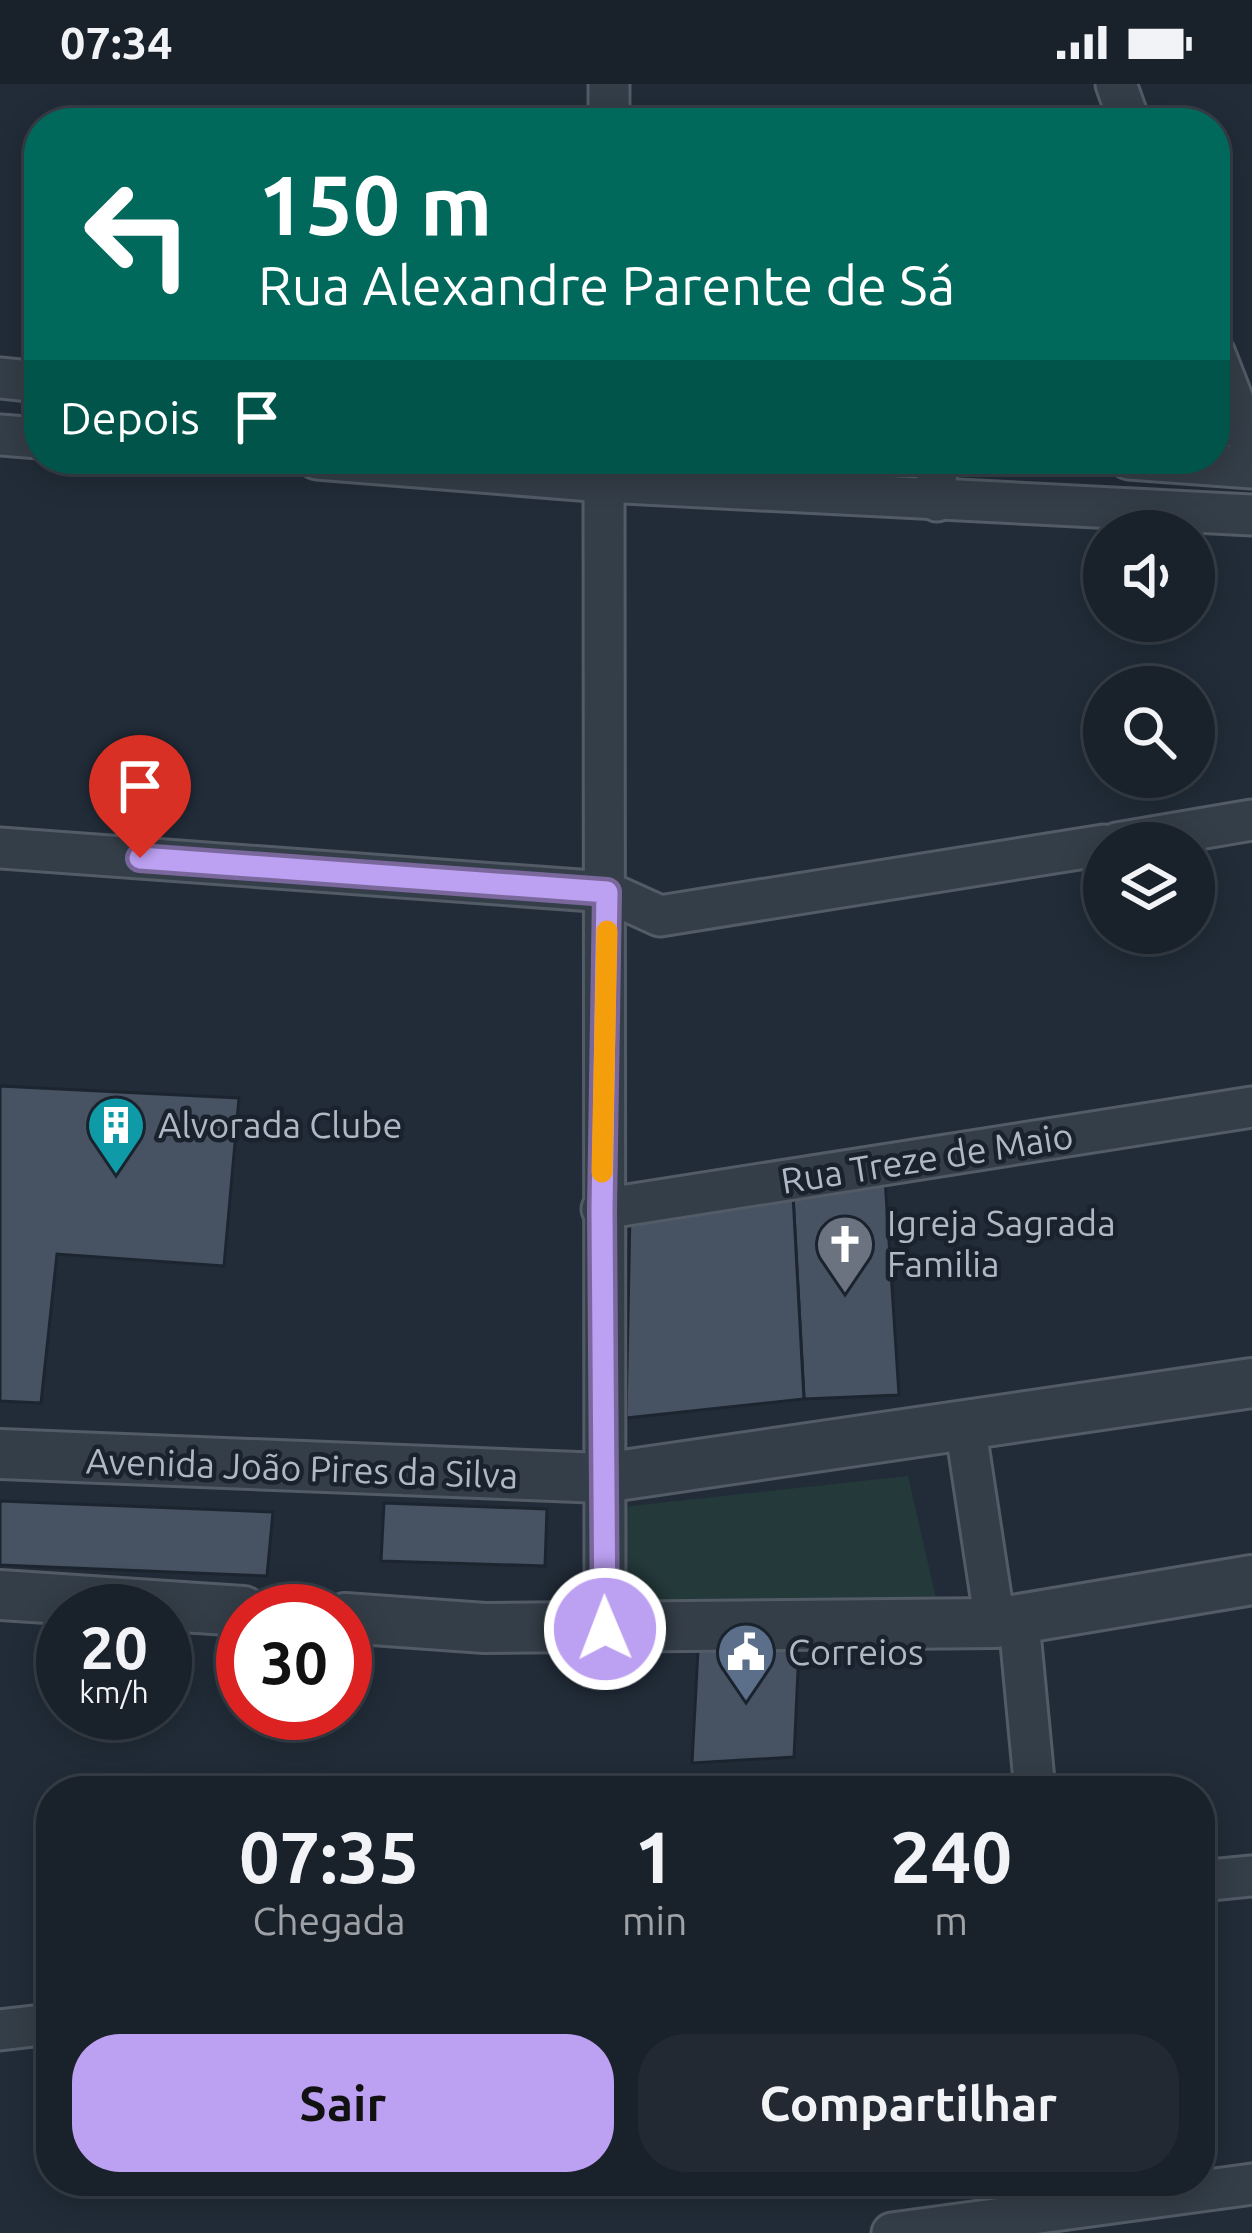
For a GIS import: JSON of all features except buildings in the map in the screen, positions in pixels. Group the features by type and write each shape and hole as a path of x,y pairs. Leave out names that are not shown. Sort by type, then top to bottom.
{"street":[{"path":"1230,393 1252,449"},
{"path":"604,474 605,1629"},
{"path":"637,474 937,501 1252,515"},
{"path":"936,474 937,501"},
{"path":"1215,826 1252,820"},
{"path":"0,848 607,892 660,916 1083,848"},
{"name":"Rua Treze de Maio","path":"602,1210 1252,1107"},
{"name":"Avenida João Pires da Silva","path":"0,1454 603,1478 1252,1383"},
{"path":"965,1425 1007,1623 1032,1776"},
{"path":"372,1619 605,1629 1007,1623 1252,1580"},
{"path":"0,1595 216,1609"},
{"path":"1215,1880 1252,1876"},
{"path":"0,2030 36,2026"},
{"path":"1215,2189 1252,2184"},
{"path":"892,2233 1159,2196"}],"green space":[{"path":"908,1476 936,1598 623,1604 613,1508"}],"slow traffic":[{"path":"602,1172 607,931"}],"place":[{"name":"Alvorada Clube","path":"116,1176"},
{"name":"Igreja Sagrada Familia","path":"845,1295"},
{"name":"Correios","path":"746,1703"}],"route":[{"path":"140,858 607,892 602,1210 605,1629"}]}
